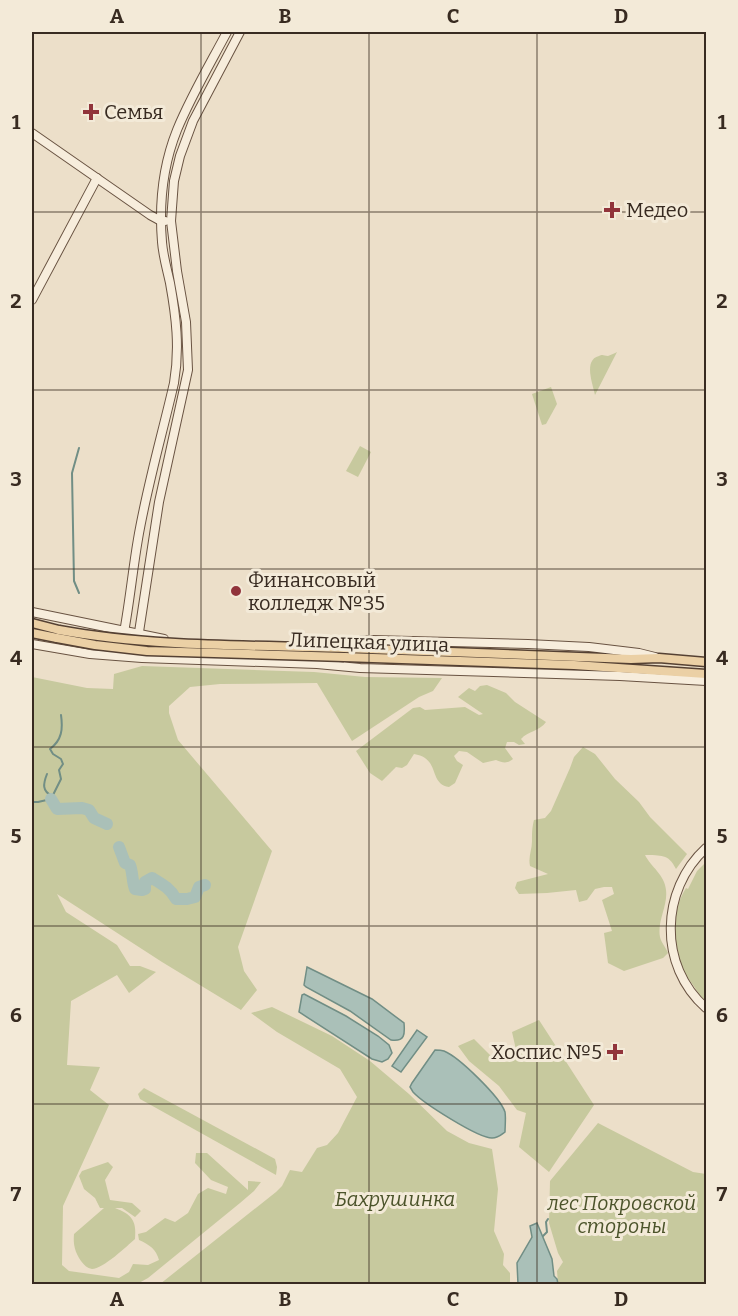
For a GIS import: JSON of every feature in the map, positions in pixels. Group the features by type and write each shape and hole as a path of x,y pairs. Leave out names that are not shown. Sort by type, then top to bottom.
{"main road":[{"path":"120,657 145,502 177,366 177,324 164,260 161,203 174,140 226,32"},
{"path":"135,658 159,502 188,370 186,322 171,221 174,181 193,121 240,32"},
{"path":"32,133 150,215 161,221 171,221"},
{"path":"32,300 97,178"},
{"path":"32,612 161,639 317,643 372,669 620,676 706,681"},
{"path":"74,652 90,648 94,642 92,630 82,622"},
{"name":"Липецкая улица","path":"32,623 58,634 95,645 157,651 659,658 706,664"},
{"name":"Липецкая улица","path":"32,633 58,634"},
{"path":"32,644 74,652 135,658 341,653"},
{"name":"Липецкая улица","path":"341,653 706,674"},
{"path":"620,676 660,672"},
{"path":"706,848 692,863 681,882 670,918 674,957 683,980 706,1008"}],"green space":[{"path":"617,352 595,395 590,373 591,362 600,355 608,356"},
{"path":"551,387 557,404 546,424 542,425 532,394"},
{"path":"360,446 371,452 358,477 346,471"},
{"path":"142,666 314,672 365,677 442,678 433,691 419,697 352,741 317,683 220,684 190,687 169,706 178,740 272,851 238,947 244,971 257,990 241,1010 57,894 66,912 117,945 130,966 140,966 156,972 129,993 117,975 71,1001 67,1065 100,1067 90,1090 109,1105 63,1206 62,1265 69,1271 119,1278 129,1272 133,1264 148,1265 159,1260 152,1248 139,1240 138,1234 146,1232 165,1218 175,1222 188,1213 198,1194 208,1188 226,1194 228,1187 211,1180 195,1163 196,1153 207,1153 248,1190 248,1181 261,1182 240,1203 148,1278 137,1284 32,1284 32,677 87,688 113,689 114,674"},
{"path":"487,685 506,693 515,702 546,722 521,739 525,744 507,742 505,748 513,759 509,762 496,760 483,763 467,752 459,751 454,756 463,765 455,783 449,787 438,781 428,760 422,756 414,754 407,765 402,768 396,767 382,781 370,773 356,751 413,708 420,707 425,710 465,707 479,715 483,714 458,697 469,688 475,691 480,686"},
{"path":"583,747 595,754 615,779 687,854 676,869 667,858 645,855 665,885 666,896 659,931 668,953 663,958 624,971 608,963 604,933 612,931 602,900 614,894 612,887 595,889 587,900 579,902 576,890 519,894 515,888 517,882 548,874 530,866 534,820 545,818 551,811 574,757"},
{"path":"706,862 706,1003 682,972 675,923 681,896 686,888 688,889 697,871"},
{"name":"Бахрушинка","path":"272,1007 332,1036 370,1061 409,1094 447,1131 469,1143 492,1149 498,1189 494,1231 504,1254 503,1265 510,1273 510,1284 160,1284 276,1192 282,1186 290,1170 302,1172 317,1148 327,1145 338,1133 357,1097 340,1069 277,1032 251,1013"},
{"path":"539,1020 594,1105 549,1172 519,1147 526,1113 517,1110 499,1086 469,1061 458,1046 474,1039 494,1059 517,1054 512,1032"},
{"path":"144,1088 275,1159 276,1175 140,1099 138,1094"},
{"name":"лес Покровской стороны","path":"598,1123 693,1172 706,1174 706,1284 558,1284 557,1271 563,1262 549,1223 550,1181"},
{"path":"108,1162 113,1167 105,1180 110,1200 132,1203 141,1211 135,1217 122,1208 115,1208 129,1215 134,1222 135,1239 121,1252 92,1269 84,1265 77,1255 74,1234 104,1208 100,1208 95,1198 84,1189 79,1176 82,1171"}],"water":[{"path":"307,967 372,999 404,1023 402,1038 391,1040 350,1011 306,987 304,985"},
{"path":"304,994 378,1036 389,1045 392,1053 388,1059 382,1062 372,1059 299,1012"},
{"path":"417,1030 427,1037 401,1072 392,1066"},
{"path":"435,1050 444,1051 459,1061 502,1105 505,1112 505,1132 492,1138 475,1132 439,1111 413,1092 410,1087 412,1083"},
{"path":"537,1223 552,1259 554,1276 558,1284 518,1284 517,1263 532,1237 530,1226"}],"waterway":[{"path":"79,448 72,473 74,581 79,593"},
{"path":"32,802 51,799 61,779 59,770 63,764 50,749 61,734 61,715"},
{"path":"47,774 44,787 46,792 52,796"},
{"path":"51,799 57,809 89,810 94,818 107,824"},
{"path":"119,847 125,863 130,865 135,889 145,889 145,882 152,878 168,889 176,899 187,899 195,897 199,887 205,885"},
{"path":"543,1236 547,1232 548,1219"}],"place":[{"name":"Семья","path":"91,112"},
{"name":"Медео","path":"612,210"},
{"name":"Финансовый колледж №35","path":"236,591"},
{"name":"Хоспис №5","path":"615,1052"}]}
